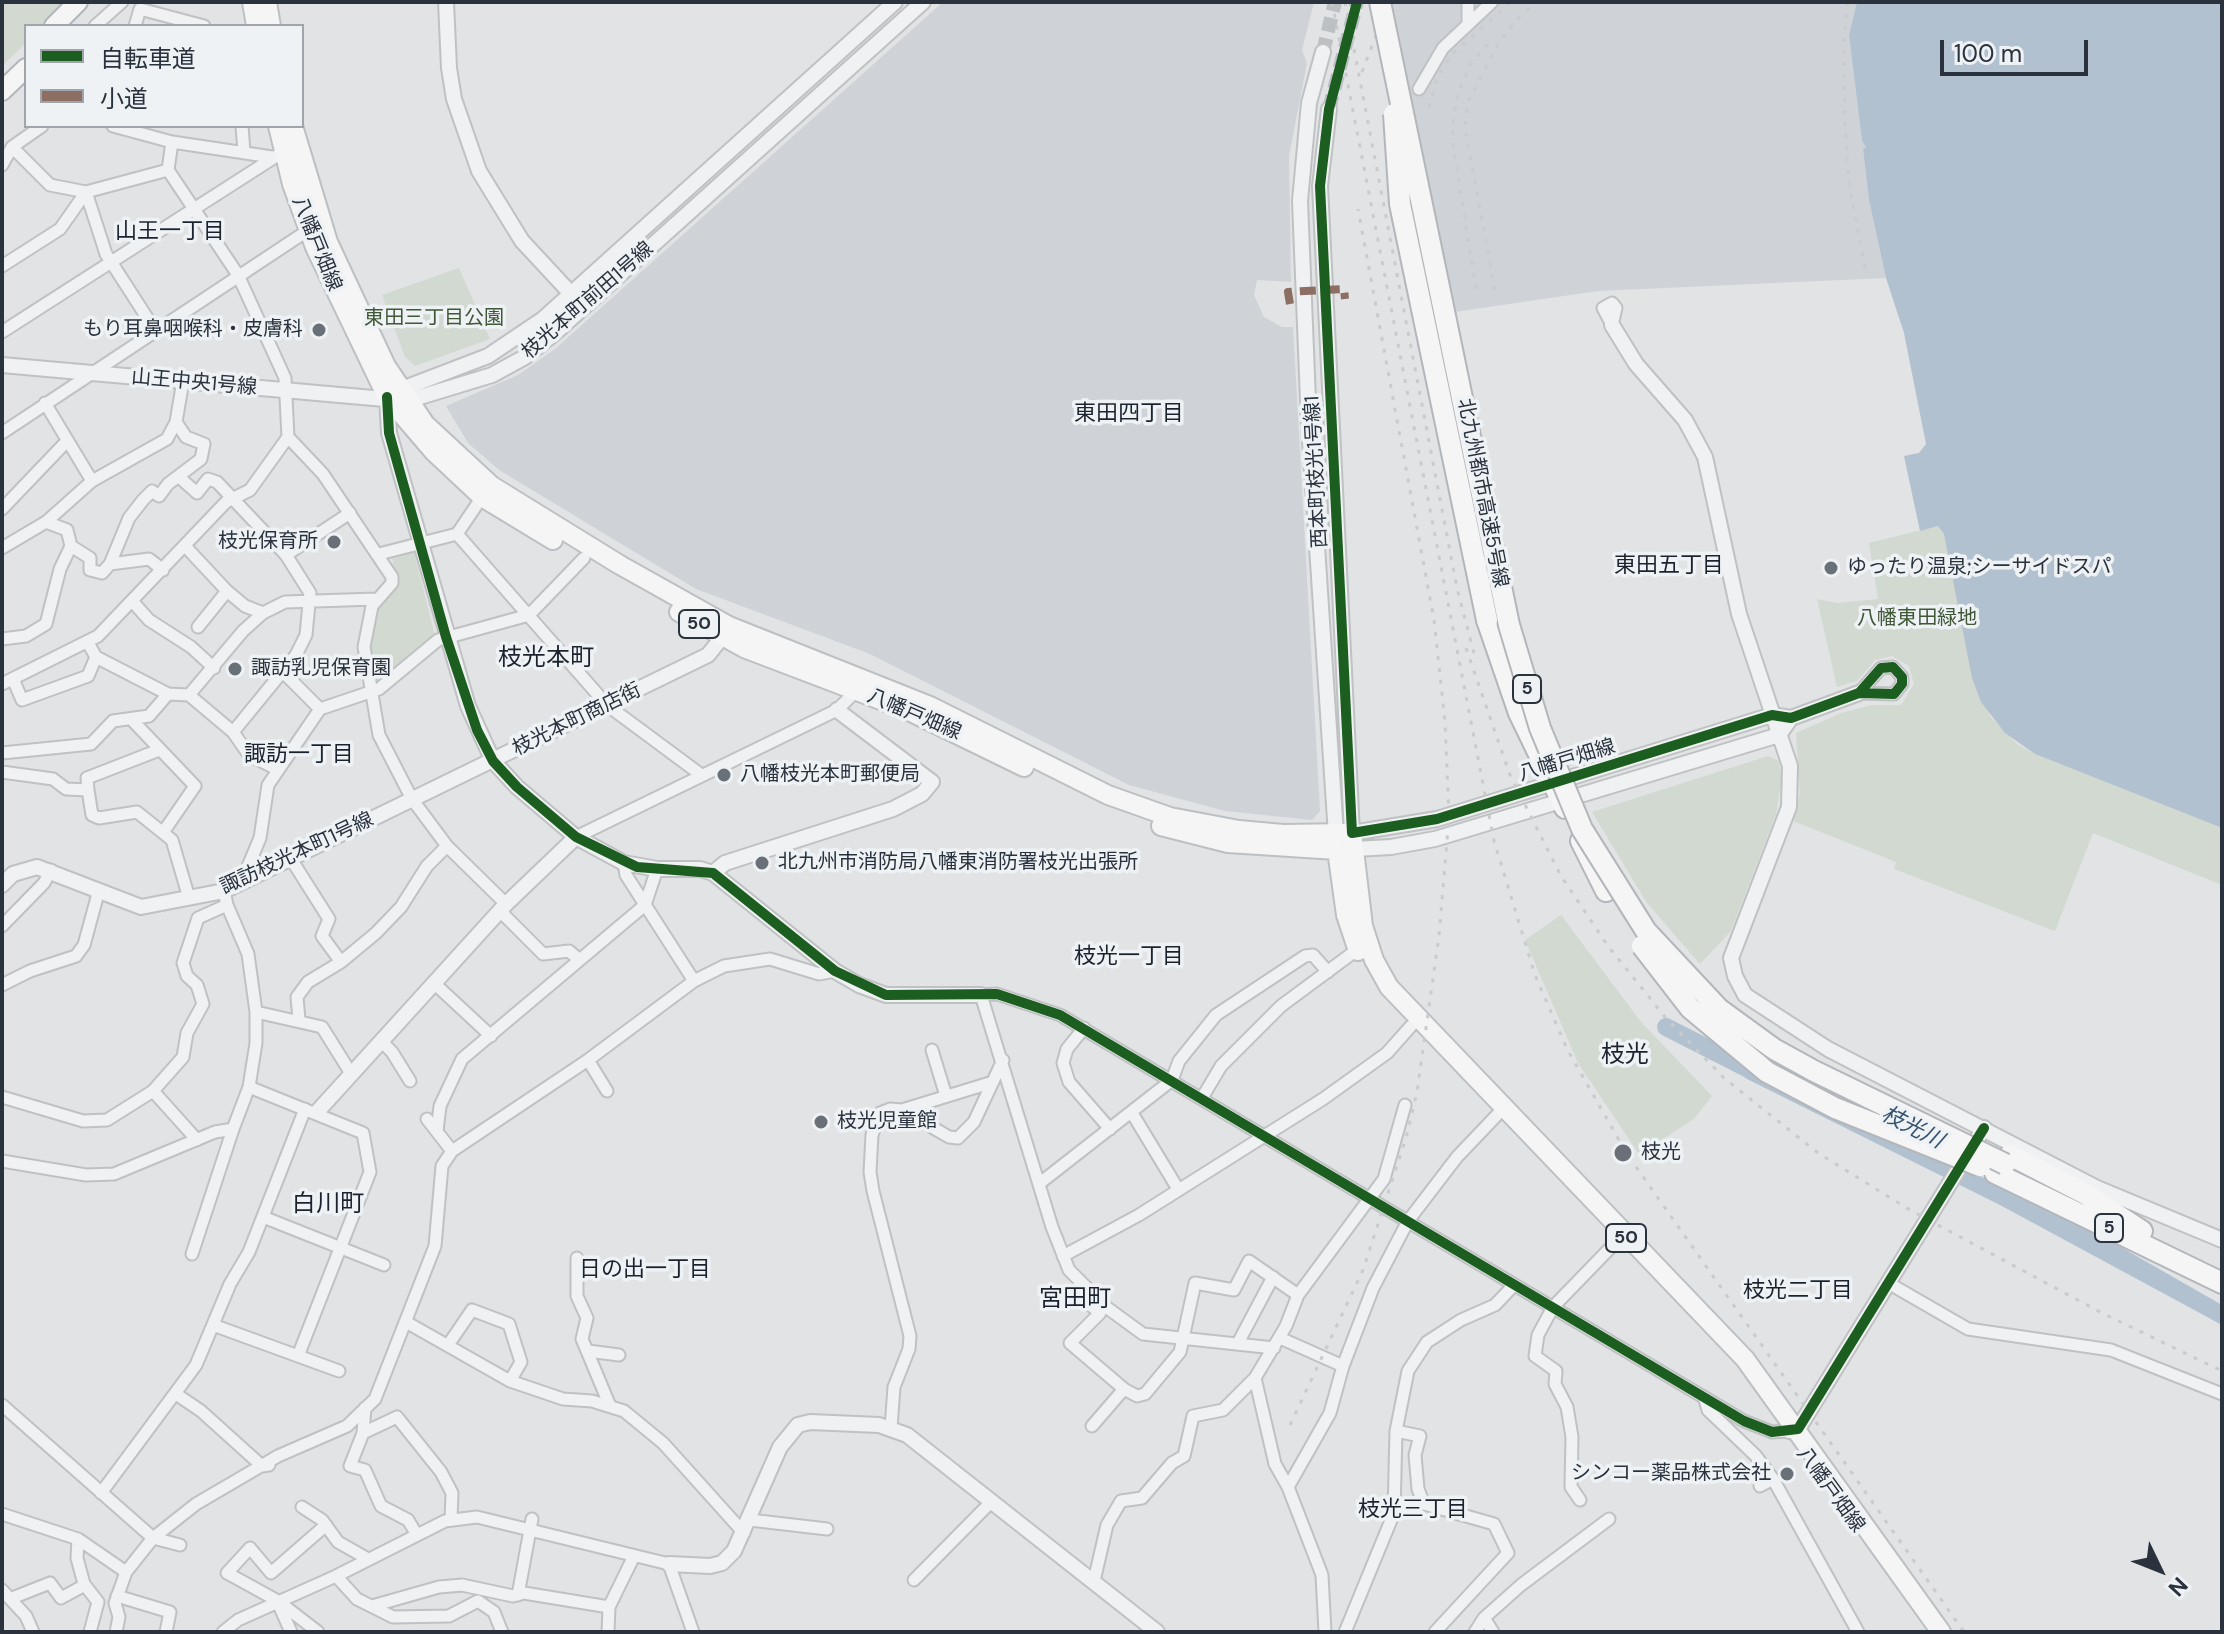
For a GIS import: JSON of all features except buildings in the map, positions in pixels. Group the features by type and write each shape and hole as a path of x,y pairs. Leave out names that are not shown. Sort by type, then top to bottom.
{"highway":[{"path":"1377,2 1396,128 1447,404 1491,618 1563,791 1665,977 1690,1008 1742,1054 1776,1077 1835,1108 2084,1193 2142,1231 2222,1270"},
{"name":"北九州都市高速5号線","path":"1377,2 1509,625 1524,678 1549,753 1582,829 1646,931 1719,1009 1774,1049 2222,1283"},
{"path":"1613,887 1692,967 1749,1018 1992,1162"}],"main road":[{"path":"56,24 78,2"},
{"path":"71,24 93,2"},
{"path":"252,2 256,24"},
{"path":"267,2 271,24"},
{"path":"2,76 24,55"},
{"path":"2,91 24,70"},
{"name":"八幡戸畑線","path":"278,128 284,151 314,227 398,395 434,452 482,497 584,558 726,632 944,727 1093,801 1148,822 1237,845 1344,842"},
{"name":"八幡戸畑線","path":"284,151 292,128"},
{"name":"八幡戸畑線","path":"398,395 448,448 492,486 726,632 930,706 1087,786 1151,811 1260,832 1344,842"},
{"name":"八幡戸畑線","path":"1344,842 1346,915 1358,949 1381,991 1411,1026 1738,1365 1792,1430 1941,1632"},
{"name":"八幡戸畑線","path":"1344,842 1367,942 1396,996 1745,1359 1928,1632"}],"street":[{"path":"446,2 449,68 454,99 479,171 522,241 583,307"},
{"name":"枝光本町前田1号線","path":"398,395 488,356 543,319 895,2"},
{"name":"枝光本町前田1号線","path":"398,395 473,383 504,369 535,349 923,2"},
{"path":"1468,2 1468,21"},
{"path":"1419,89 1443,48 1468,21 1492,2"},
{"path":"97,24 118,5 196,24"},
{"path":"136,24 140,9"},
{"name":"西本町枝光1号線1","path":"1323,52 1309,103 1302,171 1304,277 1344,842"},
{"name":"西本町枝光1号線1","path":"1329,109 1320,186 1344,842"},
{"path":"2,165 12,147 39,128"},
{"path":"120,128 172,142 244,152 284,151"},
{"path":"242,128 244,152"},
{"path":"96,657 88,676 22,700 7,682 88,643 163,570 226,502 236,499 264,473 288,437 285,378 238,275 168,170 172,142"},
{"path":"12,147 50,185 86,192 168,170"},
{"path":"2,332 284,151"},
{"path":"86,192 111,261 155,330"},
{"path":"2,266 60,229 86,192"},
{"path":"2,433 314,227"},
{"path":"1304,277 1324,276"},
{"path":"1612,325 1636,364 1685,420 1705,457 1739,614 1790,766 1789,807 1731,958 1735,976 1745,995 1828,1049 2097,1188 2222,1240"},
{"name":"山王中央1号線","path":"2,365 285,392 398,395"},
{"path":"2,548 46,522 92,481 167,439 176,422 183,381"},
{"path":"398,395 389,433 468,706 493,761 548,816 576,837 624,863 657,869 700,869 713,873 835,971 886,995 997,994 1029,1003 1084,1028 1744,1421 1772,1432 1792,1430 1890,1284 1942,1199 1992,1162 1984,1128"},
{"path":"45,403 92,481"},
{"path":"71,546 90,558 90,570 102,573 110,564 129,518 143,500 152,491 159,496 201,459 204,444 186,437 176,422"},
{"path":"288,437 323,474 379,554 392,583 376,599 364,647 369,693 379,735 412,799 447,846 543,954 569,951 577,958"},
{"path":"2,509 67,441"},
{"path":"179,477 197,493 208,479 217,482 236,499 286,555 311,600 306,635 284,673 233,732"},
{"path":"379,554 457,534 482,497"},
{"path":"286,555 350,513"},
{"path":"2,639 26,636 46,624 60,569 71,546 67,530 46,522"},
{"path":"457,534 607,705 700,774"},
{"path":"185,546 227,591 245,606 263,613"},
{"path":"241,884 260,838 268,785 320,709 369,693 438,640 529,615 584,558"},
{"path":"110,564 149,559 163,570"},
{"path":"198,627 227,591"},
{"path":"189,695 263,613 285,602 376,599"},
{"path":"132,601 149,620 191,647 214,668"},
{"name":"枝光本町商店街","path":"412,799 708,655 726,632"},
{"path":"88,643 96,657 168,694 189,695 233,732 249,755 277,769"},
{"path":"284,673 320,709"},
{"path":"101,1493 196,1365 311,1111 352,1075 503,908 576,837 837,710 856,691"},
{"path":"1779,735 1791,718 1859,693"},
{"path":"2,753 91,744 113,721 133,721 149,716 168,694"},
{"path":"713,873 725,863 893,809 922,794 932,782 837,710"},
{"name":"八幡戸畑線","path":"1344,842 1435,839 1772,715 1791,718"},
{"path":"133,721 195,786 164,831"},
{"name":"八幡戸畑線","path":"1563,791 1779,735"},
{"path":"159,750 87,778 92,815 99,818 137,812 164,831 172,840 189,898"},
{"path":"2,772 53,779 66,789 88,790"},
{"name":"諏訪枝光本町1号線","path":"2,885 13,874 27,867 51,870 141,907 189,898 226,898 241,884 412,799"},
{"path":"299,1020 297,997 308,982 341,962 401,907 427,866 447,846"},
{"path":"291,859 329,919 322,936 341,962"},
{"path":"624,863 626,875 694,981"},
{"path":"437,1131 440,1106 462,1059 577,958 645,905 657,869"},
{"path":"2,926 44,883 51,870"},
{"path":"2,985 30,971 76,956 84,945 99,890"},
{"path":"2,1097 83,1121 107,1120 153,1091 183,1057 187,1033 203,1004 197,985 187,976 182,962 198,918 226,898 248,954 256,1012 256,1043 249,1087 192,1254"},
{"path":"1202,1098 1221,1066 1281,1006 1358,949"},
{"path":"1040,1183 1172,1080 1179,1061 1216,1015 1305,956 1313,955 1328,972"},
{"path":"116,1632 119,1617 115,1603 126,1572 153,1538 196,1504 262,1466 347,1426 375,1399 435,1246 442,1166 452,1151 588,1060 694,981 736,962 770,959 819,974 835,971"},
{"path":"435,984 491,1036"},
{"path":"981,995 1063,1256 1079,1280 1106,1307 1143,1334 1238,1343 1277,1343 1343,1366"},
{"path":"256,1012 322,1027 352,1075"},
{"path":"1063,1256 1323,1099 1387,1053 1411,1026"},
{"path":"1084,1028 1067,1049 1063,1063 1069,1082 1110,1129"},
{"path":"382,1042 410,1081"},
{"path":"932,1050 946,1096"},
{"path":"588,1060 607,1091"},
{"path":"902,1110 949,1137 958,1138 974,1122 1003,1060"},
{"path":"891,1428 894,1387 909,1349 910,1336 873,1191 872,1135 880,1113 902,1110 993,1082"},
{"path":"249,1087 363,1133 370,1172 298,1356"},
{"path":"153,1091 197,1140"},
{"path":"1094,1581 1107,1525 1121,1501 1142,1498 1172,1463 1184,1456 1193,1416 1223,1410 1255,1378 1277,1343 1298,1295 1384,1179 1405,1105"},
{"path":"1132,1113 1178,1189"},
{"path":"1288,1487 1330,1413 1343,1366 1373,1288 1408,1221 1457,1157 1497,1115"},
{"path":"427,1119 452,1151"},
{"path":"2,1161 86,1175 114,1174 197,1140 233,1129"},
{"path":"263,1217 384,1265"},
{"path":"1580,1500 1571,1487 1572,1437 1567,1407 1555,1384 1556,1371 1535,1356 1538,1335 1553,1307 1617,1241"},
{"path":"577,1258 577,1296 587,1318 582,1339 610,1406"},
{"path":"1079,1280 1084,1300 1100,1313 1070,1343 1124,1389 1137,1396 1145,1394 1180,1352 1195,1283 1234,1290 1249,1261 1298,1295"},
{"path":"1238,1343 1273,1277"},
{"path":"1890,1284 1968,1329 2111,1350 2222,1394"},
{"path":"1345,1632 1394,1513 1396,1431 1408,1371 1427,1342 1461,1320 1495,1305 1514,1285"},
{"path":"448,1345 472,1310 509,1324 521,1362 510,1381"},
{"path":"406,1322 510,1381 563,1402 610,1406 624,1411 663,1443 747,1526 827,1529"},
{"path":"213,1325 339,1371"},
{"path":"588,1351 619,1355"},
{"path":"1255,1378 1269,1446 1322,1575 1325,1632"},
{"path":"1092,1426 1124,1389"},
{"path":"176,1394 262,1466 278,1464"},
{"path":"1704,1397 1708,1410 1756,1456 1773,1479 1858,1632"},
{"path":"2,1405 153,1538 180,1545"},
{"path":"365,1408 363,1433 350,1466 365,1470 381,1506 408,1520 417,1535"},
{"path":"363,1433 397,1417 441,1472 452,1493 451,1519"},
{"path":"223,1632 238,1620 451,1519 477,1517 531,1525 684,1568 722,1563 734,1551 747,1526 780,1447 798,1425 810,1422 891,1428 907,1435 1157,1632"},
{"path":"1396,1431 1420,1436 1415,1455 1418,1489 1424,1504 1494,1524 1508,1553 1435,1632"},
{"path":"1760,1486 1773,1479"},
{"path":"914,1580 991,1502"},
{"path":"302,1507 326,1525 338,1542 368,1559"},
{"path":"2,1514 78,1539 126,1572"},
{"path":"1475,1632 1484,1618 1609,1519"},
{"path":"318,1632 278,1601 227,1573 250,1548 271,1573 326,1525"},
{"path":"518,1595 531,1525"},
{"path":"78,1539 77,1558 85,1585 98,1602 90,1632"},
{"path":"608,1632 609,1607 634,1556"},
{"path":"669,1564 693,1632"},
{"path":"336,1576 357,1599 393,1617 449,1616 478,1601 494,1612 502,1632"},
{"path":"30,1631 7,1594 50,1583 61,1598 85,1585"},
{"path":"372,1606 439,1587 462,1585 609,1607"},
{"path":"117,1596 170,1612 166,1632"},
{"path":"278,1601 291,1632"},
{"path":"1484,1618 1493,1632"}],"shaded area":[{"path":"943,2 1314,2 1302,50 1307,63 1289,156 1291,282 1257,280 1254,295 1264,317 1282,327 1293,327 1320,811 1312,820 1225,811 1129,785 870,654 696,589 499,470 468,443 446,406 518,375 555,349"},
{"path":"1388,2 1857,2 1849,35 1862,140 1866,147 1863,149 1869,200 1886,278 1598,291 1427,316"}],"green space":[{"path":"2,2 68,2 45,24 24,24 24,45 2,66"},
{"name":"東田三丁目公園","path":"459,268 490,339 415,366 405,357 382,295"},
{"name":"八幡東田緑地","path":"1938,526 1944,534 1990,716 2017,744 2035,754 2222,828 2222,885 2093,833 2055,931 1894,869 1896,862 1793,821 1800,794 1796,733 1841,713 1872,705 1901,705 1914,684 1909,666 1892,656 1875,660 1857,681 1837,687 1817,599 1837,603 1878,599 1869,543"},
{"path":"414,552 435,636 382,682 375,682 368,651 377,607 397,586 392,557"},
{"path":"1768,756 1779,761 1782,778 1776,814 1731,931 1700,964 1647,903 1592,812"},
{"path":"1561,915 1641,1022 1712,1096 1694,1119 1639,1154 1578,1063 1525,940"}],"water":[{"path":"1857,2 2222,2 2222,828 2035,754 2005,733 1981,702 1972,678 1944,534 1938,526 1920,531 1904,456 1919,453 1926,444 1904,333 1886,278 1869,200 1863,149 1866,147 1862,141 1849,35"},
{"path":"1753,1063 2112,1242 2222,1305 2222,1325 2000,1205 1745,1078"}],"waterway":[{"name":"枝光川","path":"1666,1027 1770,1080"}],"tunnel":[{"path":"1323,52 1335,2"},
{"path":"1329,109 1357,2"}],"railway":[{"path":"1332,2 1494,841 1535,975 1567,1049 1627,1154 1964,1632"},
{"path":"1345,2 1457,588 1475,657"},
{"path":"1362,72 1389,2"},
{"path":"1429,107 1438,76 1452,54 1511,2"},
{"path":"1495,290 1465,128 1468,102 1498,44 1521,15 1537,2"},
{"path":"1848,2 1844,41 1845,126 1849,185 1865,268"},
{"path":"1476,289 1453,144 1453,123 1458,92 1472,62 1491,40"},
{"path":"1290,1425 1363,1270 1406,1138 1417,1092 1439,936 1449,817 1445,721 1434,620 1358,209"},
{"path":"1466,648 1510,775 1561,876 1608,946 1665,1017 1724,1078 1818,1153 1910,1210 2102,1313 2222,1371"}],"marked path":[{"path":"1290,304 1288,292 1344,289 1345,299"}],"cycle path":[{"path":"1357,2 1329,109 1320,186 1352,833 1437,819 1772,715 1791,718 1859,693 1894,694 1902,684 1902,677 1893,667 1881,668 1859,693"},
{"path":"387,397 389,433 446,637 477,730 493,761 517,787 576,837 637,867 713,873 835,971 886,995 997,994 1060,1015 1744,1421 1772,1432 1798,1429 1984,1128"}],"place":[{"name":"もり耳鼻咽喉科・皮膚科","path":"319,330"},
{"name":"枝光保育所","path":"334,542"},
{"name":"ゆったり温泉;シーサイドスパ","path":"1831,568"},
{"name":"諏訪乳児保育園","path":"235,669"},
{"name":"八幡枝光本町郵便局","path":"724,775"},
{"name":"北九州市消防局八幡東消防署枝光出張所","path":"762,863"},
{"name":"枝光児童館","path":"821,1122"},
{"name":"枝光","path":"1623,1153"},
{"name":"シンコー薬品株式会社","path":"1787,1474"}],"district":[{"name":"山王一丁目","path":"170,232"},
{"name":"東田四丁目","path":"1129,414"},
{"name":"東田五丁目","path":"1669,566"},
{"name":"枝光本町","path":"546,659"},
{"name":"諏訪一丁目","path":"299,755"},
{"name":"枝光一丁目","path":"1129,957"},
{"name":"枝光","path":"1625,1056"},
{"name":"白川町","path":"328,1205"},
{"name":"日の出一丁目","path":"645,1270"},
{"name":"枝光二丁目","path":"1798,1291"},
{"name":"宮田町","path":"1075,1300"},
{"name":"枝光三丁目","path":"1413,1510"}]}
